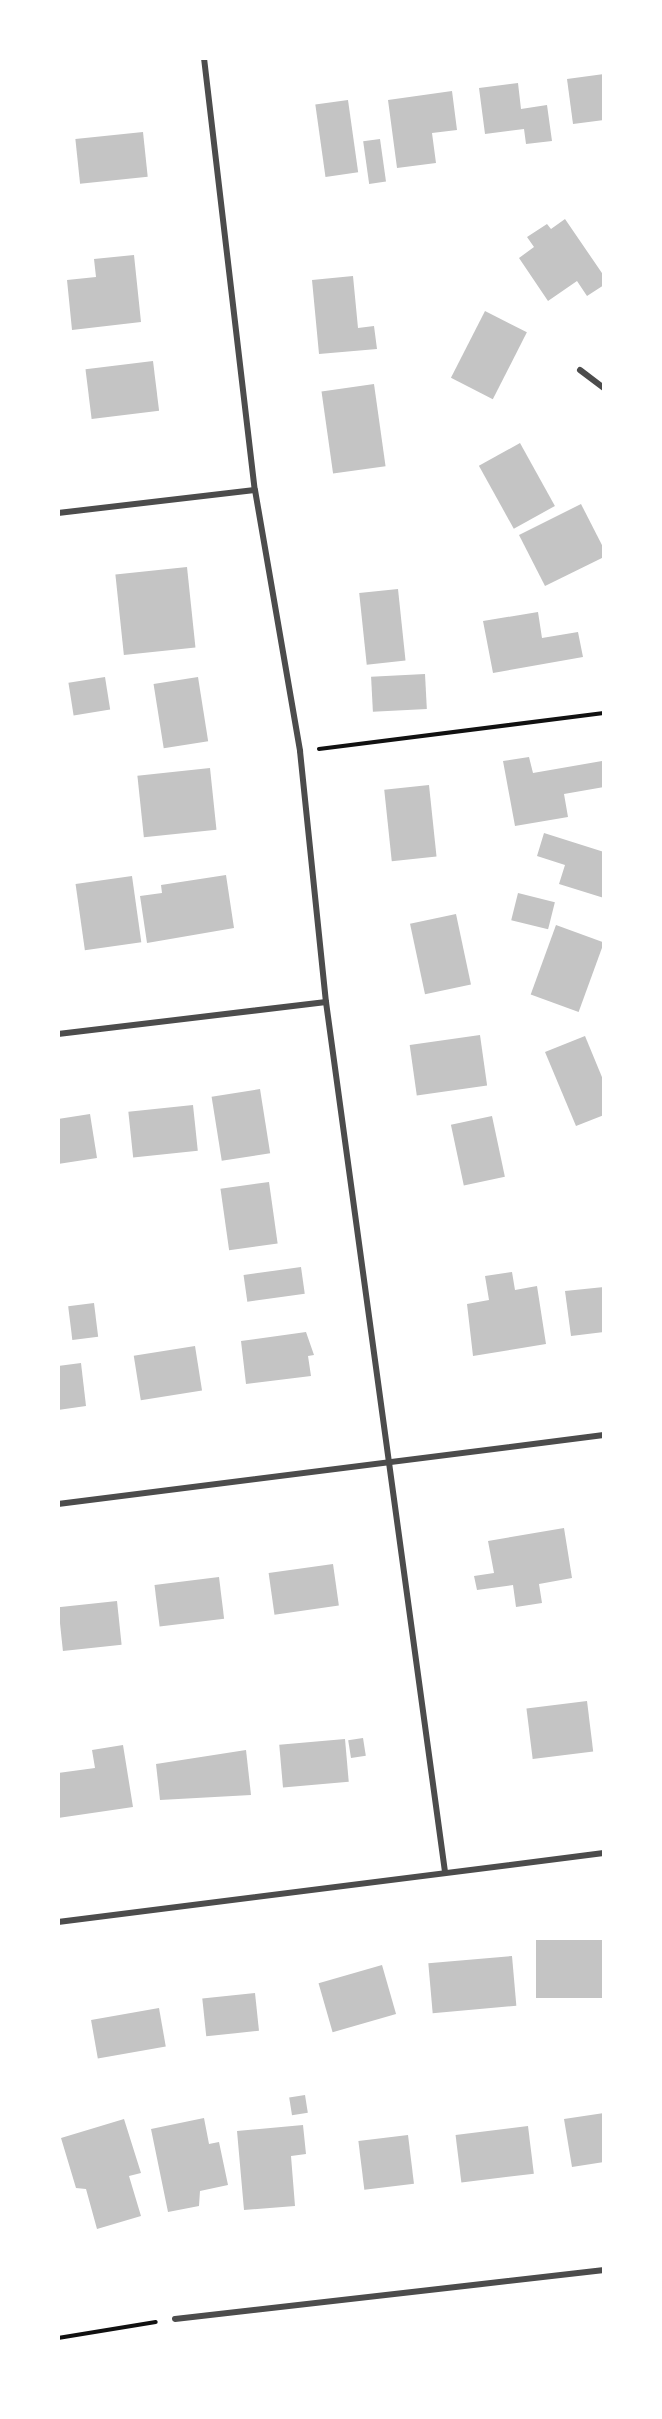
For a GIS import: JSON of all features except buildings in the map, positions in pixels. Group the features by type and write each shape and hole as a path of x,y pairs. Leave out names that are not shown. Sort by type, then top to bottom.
{"street":[{"path":"204,58 255,490 300,752 326,1002 391,1462 445,1872"},
{"path":"580,370 603,388"},
{"path":"58,513 255,490"},
{"path":"58,1034 326,1002"},
{"path":"58,1504 603,1435"},
{"path":"58,1922 603,1853"},
{"path":"175,2319 603,2270"}],"path":[{"path":"300,752 603,713"},
{"path":"58,2338 175,2319"}]}
